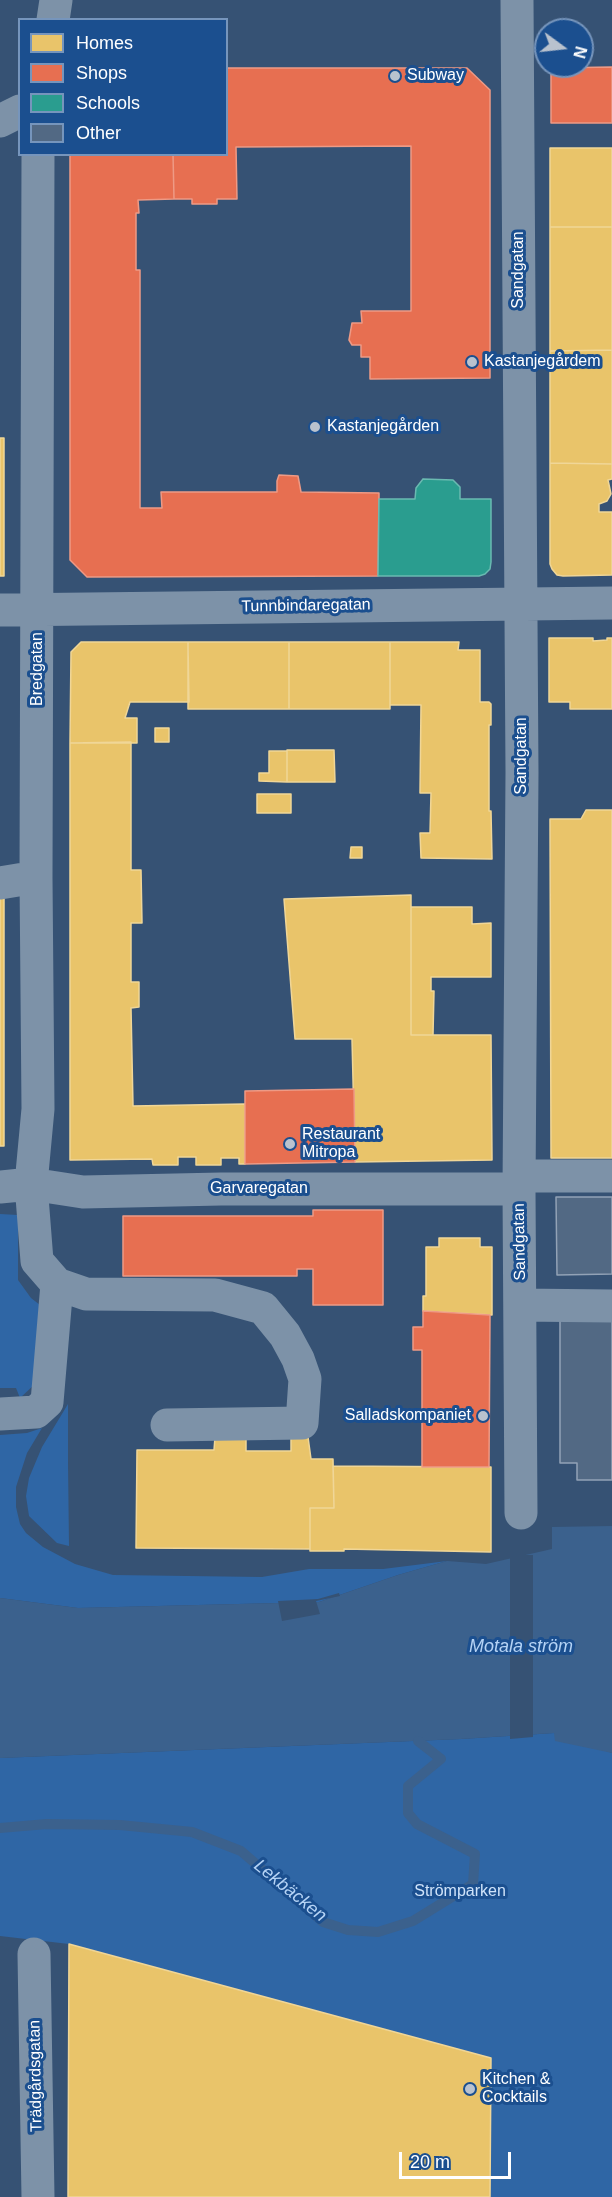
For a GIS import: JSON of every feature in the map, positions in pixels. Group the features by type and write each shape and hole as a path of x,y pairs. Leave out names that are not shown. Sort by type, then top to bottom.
{"street":[{"path":"53,18 56,0"},
{"name":"Sandgatan","path":"517,0 521,603 519,1183 521,1513"},
{"path":"0,121 18,112"},
{"name":"Bredgatan","path":"38,156 36,877 38,1109 16,1185 37,1261 57,1284"},
{"name":"Tunnbindaregatan","path":"0,610 612,603"},
{"path":"0,882 36,877"},
{"name":"Garvaregatan","path":"16,1185 83,1192 519,1183 612,1176"},
{"path":"0,1414 36,1412 47,1401 57,1284 86,1294 215,1295 263,1308 285,1335 298,1359 304,1379 302,1422 167,1425"},
{"path":"520,1305 612,1306"},
{"name":"Trädgårdsgatan","path":"34,1954 38,2197"}],"green space":[{"path":"0,1214 18,1215 18,1280 31,1298 40,1305 35,1384 20,1398 16,1388 0,1388"},
{"path":"68,1404 69,1546 57,1543 29,1516 26,1496 29,1478 42,1447"},
{"path":"42,1428 27,1453 16,1487 16,1507 20,1524 26,1533 43,1547 75,1564 113,1575 262,1577 309,1569 383,1569 447,1561 319,1602 78,1608 0,1598 0,1435 27,1433"},
{"name":"Strömparken","path":"554,1733 612,1753 612,2197 490,2197 490,2058 69,1944 0,1936 0,1758 461,1739"}],"water":[{"name":"Motala ström","path":"612,1526 612,1753 555,1741 554,1733 461,1739 0,1758 0,1598 78,1608 319,1602 447,1561 486,1564 552,1549 552,1527"}],"pier":[{"path":"510,1555 533,1555 533,1737 510,1739"},
{"path":"339,1593 340,1596 316,1601 320,1614 282,1621 278,1601 318,1599"}],"building: Homes":[{"path":"550,148 612,148 612,227 550,227"},
{"path":"550,227 612,227 612,350 550,351"},
{"path":"612,350 612,464 550,463 550,351"},
{"path":"0,438 4,438 4,576 0,576"},
{"path":"550,463 612,464 612,479 608,480 611,494 607,501 599,504 599,512 612,512 612,575 563,576 557,575 552,569 550,564"},
{"path":"549,638 593,638 593,641 612,638 612,709 570,709 570,702 549,702"},
{"path":"81,642 188,642 189,702 130,702 125,718 137,718 137,743 70,743 71,652"},
{"path":"188,642 289,642 289,709 188,709"},
{"path":"289,642 390,642 390,709 289,709"},
{"path":"390,642 459,642 458,650 480,650 480,702 491,704 489,811 491,811 492,859 421,858 420,833 430,833 431,793 420,793 421,705 390,705"},
{"path":"155,728 169,728 169,742 155,742"},
{"path":"131,742 131,870 141,870 142,923 131,923 131,982 139,982 139,1007 131,1008 133,1106 245,1104 245,1164 239,1164 239,1158 221,1158 221,1165 196,1165 196,1157 178,1157 178,1165 153,1165 152,1159 70,1160 70,743"},
{"path":"287,750 334,750 335,782 287,782"},
{"path":"269,751 287,751 287,782 259,781 259,773 269,773"},
{"path":"257,794 291,794 291,813 257,813"},
{"path":"586,810 612,810 612,1158 551,1158 550,819 581,819"},
{"path":"351,847 362,847 362,858 350,858"},
{"path":"4,892 4,1146 0,1146 0,893"},
{"path":"411,895 411,1035 491,1035 492,1160 355,1162 352,1039 295,1039 284,899"},
{"path":"411,907 472,907 472,924 491,923 491,977 431,977 431,991 434,991 433,1035 411,1035"},
{"path":"439,1238 480,1238 480,1247 492,1247 492,1315 423,1311 423,1296 426,1296 426,1247 439,1247"},
{"path":"291,1436 308,1437 311,1459 333,1459 334,1508 310,1508 310,1549 136,1548 137,1450 214,1450 215,1437 246,1437 246,1451 291,1451"},
{"path":"333,1466 491,1467 491,1552 344,1549 344,1551 310,1551 310,1508 334,1508"},
{"path":"69,1944 491,2058 490,2197 68,2197"}],"building: Shops":[{"path":"594,67 612,67 612,123 551,123 551,78 594,78"},
{"path":"228,68 467,68 490,90 490,378 370,379 370,357 361,357 361,345 352,345 349,340 352,323 362,323 361,311 411,311 411,146 236,147 237,199 217,199 217,204 192,204 192,199 174,199 173,156 228,156"},
{"path":"70,156 173,156 174,199 138,200 139,213 136,213 136,270 140,270 140,508 162,508 161,492 277,492 279,475 298,476 301,492 379,493 378,576 87,577 70,560"},
{"path":"354,1089 355,1162 245,1164 245,1091"},
{"path":"313,1210 383,1210 383,1305 313,1305 313,1269 297,1269 297,1276 123,1276 123,1216 313,1216"},
{"path":"423,1311 490,1315 489,1467 422,1467 422,1350 413,1350 413,1327 423,1327"}],"building: Schools":[{"path":"423,479 453,480 460,487 460,499 491,499 491,562 490,569 485,574 479,576 378,576 379,499 415,499 416,488"}],"building: Other":[{"path":"556,1197 612,1197 612,1274 557,1275"},
{"path":"560,1319 612,1319 612,1480 577,1480 577,1463 560,1463"}],"waterway":[{"name":"Lekbäcken","path":"0,1828 47,1824 120,1825 192,1832 241,1851 323,1922 348,1930 378,1932 413,1921 473,1884 475,1854 417,1824 408,1813 408,1786 441,1759 418,1741"}],"place":[{"name":"Subway","path":"395,76"},
{"name":"Kastanjegårdem","path":"472,362"},
{"name":"Kastanjegården","path":"315,427"},
{"name":"Restaurant Mitropa","path":"290,1144"},
{"name":"Salladskompaniet","path":"483,1416"},
{"name":"Kitchen & Cocktails","path":"470,2089"}]}
